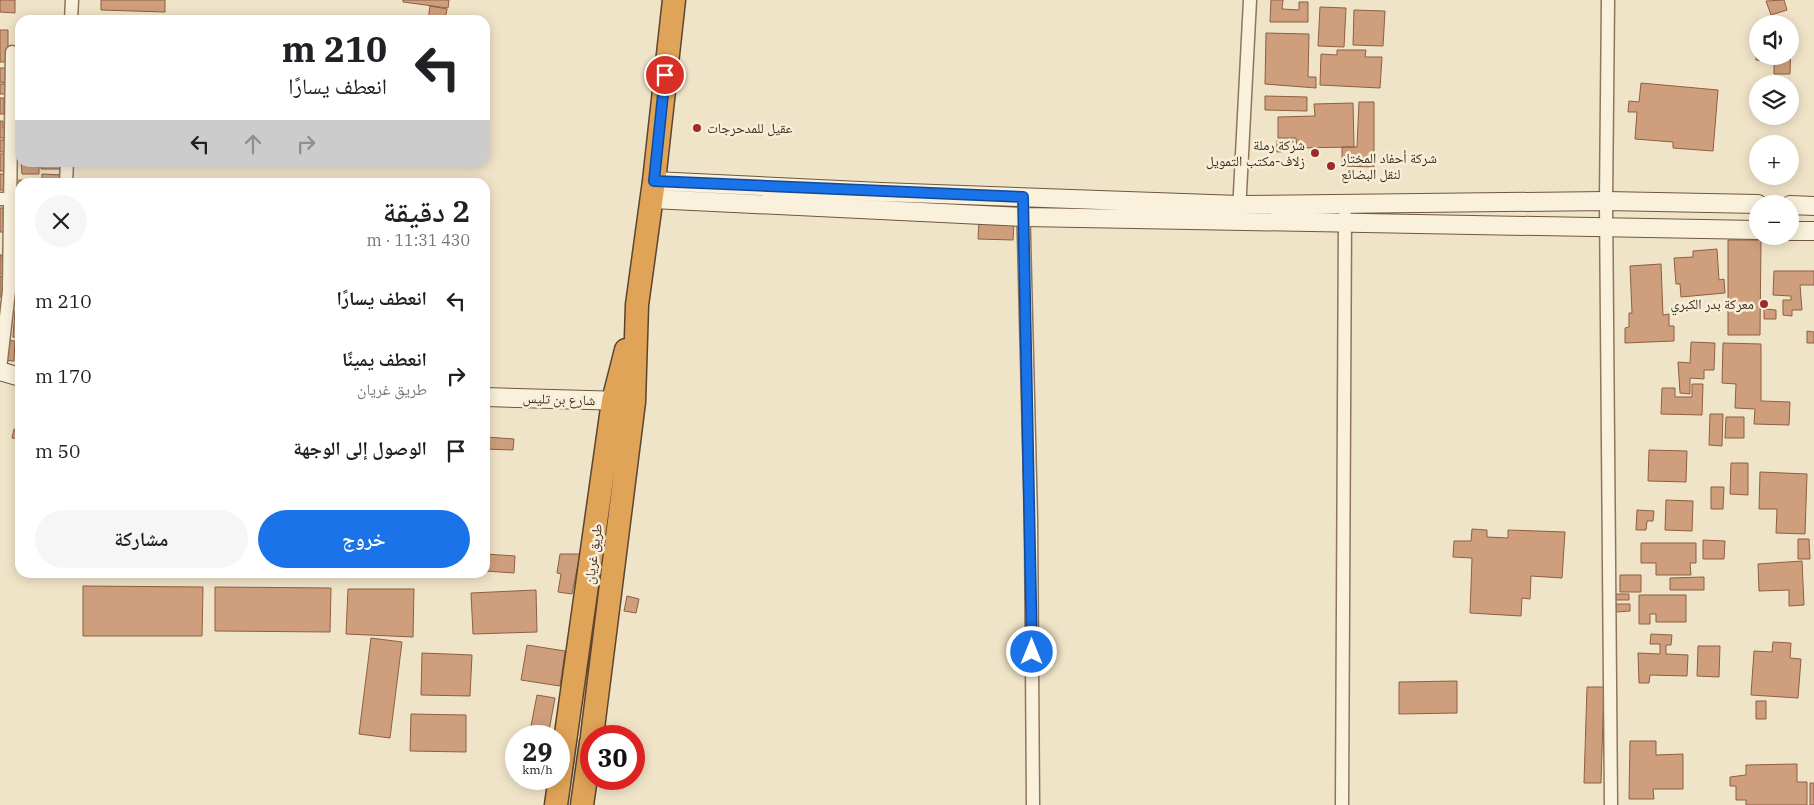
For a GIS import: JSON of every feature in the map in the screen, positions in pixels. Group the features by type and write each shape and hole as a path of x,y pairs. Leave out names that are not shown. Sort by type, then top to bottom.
{"highway":[{"name":"طريق غريان","path":"556,805 624,401 653,190 674,0"},
{"name":"طريق غريان","path":"593,725 624,401"},
{"path":"582,805 584,790"}],"street":[{"path":"71,15 72,0"},
{"path":"1239,213 1250,0"},
{"path":"1608,0 1606,228 1611,805"},
{"path":"12,52 9,290 0,370 15,375"},
{"path":"653,190 1023,197 1239,213 1345,224 1749,230"},
{"path":"653,190 1025,217 1239,213 1345,204 1606,201 1749,204"},
{"path":"1023,197 1025,217 1031,520 1032,805"},
{"path":"1342,805 1345,204"},
{"path":"1799,205 1814,206"},
{"path":"1799,231 1814,231"},
{"name":"شارع بن تليس","path":"490,397 624,401"}],"building":[{"path":"0,0 15,0 15,13 0,12"},
{"path":"101,0 165,0 165,12 101,10"},
{"path":"403,0 449,0 448,8 403,2"},
{"path":"1271,0 1283,0 1282,9 1299,10 1299,2 1308,2 1308,22 1270,22"},
{"path":"1784,0 1787,10 1771,15 1766,1"},
{"path":"430,6 447,9 446,15 429,15"},
{"path":"1320,7 1346,8 1344,47 1318,46"},
{"path":"1354,10 1385,11 1383,46 1353,45"},
{"path":"0,30 8,30 8,62 0,62"},
{"path":"1266,33 1309,34 1308,77 1316,77 1316,88 1265,84"},
{"path":"1337,50 1366,50 1365,57 1382,57 1380,88 1320,85 1321,54 1337,55"},
{"path":"1774,65 1790,65 1790,74 1774,74"},
{"path":"0,68 8,68 7,83 0,82"},
{"path":"1641,83 1718,90 1713,151 1673,148 1673,142 1635,139 1637,112 1628,112 1629,101 1639,102"},
{"path":"0,84 9,84 9,94 0,94"},
{"path":"1265,96 1307,97 1307,111 1265,110"},
{"path":"0,98 4,98 4,114 0,114"},
{"path":"1359,102 1374,102 1374,167 1342,166 1342,147 1357,147"},
{"path":"1353,103 1354,147 1297,148 1296,138 1278,138 1278,117 1315,116 1314,104"},
{"path":"0,121 3,121 3,128 9,128 9,138 0,138"},
{"path":"0,140 8,140 8,152 0,152"},
{"path":"1277,141 1293,141 1292,151 1277,152"},
{"path":"0,154 7,154 7,171 0,171"},
{"path":"21,167 39,167 39,174 22,174"},
{"path":"41,167 62,167 62,169 41,169"},
{"path":"0,174 5,174 5,190 0,190"},
{"path":"42,174 62,175 62,178 42,178"},
{"path":"0,208 6,208 5,232 0,232"},
{"path":"979,221 1014,223 1013,240 978,239"},
{"path":"1728,240 1749,240 1749,245 1761,245 1760,335 1728,335"},
{"path":"1717,249 1719,280 1724,279 1725,293 1681,297 1680,284 1676,284 1674,258 1693,257 1693,251"},
{"path":"0,255 2,255 3,274 0,274"},
{"path":"1661,264 1663,315 1669,314 1669,326 1674,326 1674,341 1625,343 1625,328 1629,327 1629,313 1632,313 1630,266"},
{"path":"1774,271 1814,271 1814,285 1800,285 1802,310 1792,310 1792,316 1783,315 1783,300 1791,300 1791,296 1773,295"},
{"path":"0,276 3,276 4,297 0,297"},
{"path":"1764,309 1776,310 1776,319 1764,319"},
{"path":"15,310 15,337 13,337"},
{"path":"1807,331 1814,332 1814,343 1807,343"},
{"path":"5,340 15,341 14,361 3,360"},
{"path":"1691,342 1715,343 1714,370 1704,370 1704,379 1690,378 1690,394 1680,393 1678,362 1690,363"},
{"path":"1723,343 1761,344 1761,401 1790,402 1789,425 1754,424 1755,409 1735,408 1736,384 1722,383"},
{"path":"1692,384 1703,384 1702,415 1661,414 1662,388 1675,388 1675,397 1692,397"},
{"path":"1710,414 1723,414 1722,446 1709,445"},
{"path":"1726,417 1744,417 1744,438 1725,438"},
{"path":"14,429 15,429 15,438 12,438"},
{"path":"490,437 514,439 513,450 490,449"},
{"path":"1649,450 1687,451 1686,482 1648,481"},
{"path":"1731,463 1748,463 1748,495 1730,494"},
{"path":"1760,472 1807,474 1805,534 1776,533 1777,509 1759,509"},
{"path":"1711,487 1724,487 1723,509 1711,509"},
{"path":"1666,500 1693,501 1692,531 1665,530"},
{"path":"1637,510 1654,511 1653,521 1647,521 1646,530 1636,530"},
{"path":"1472,529 1487,530 1487,537 1508,538 1508,530 1565,532 1562,578 1531,576 1530,599 1522,598 1521,616 1470,613 1472,558 1453,557 1454,541 1471,541"},
{"path":"1798,539 1809,539 1810,559 1798,559"},
{"path":"1703,540 1725,541 1724,559 1703,559"},
{"path":"1641,543 1696,543 1696,563 1690,563 1691,575 1656,575 1656,563 1641,563"},
{"path":"490,554 515,556 514,573 490,571"},
{"path":"560,554 580,554 572,594 558,592 561,574 557,573"},
{"path":"1802,561 1804,605 1789,606 1789,590 1759,591 1758,564"},
{"path":"1620,575 1641,575 1641,592 1620,592"},
{"path":"1704,577 1704,590 1670,590 1670,578"},
{"path":"83,586 203,587 202,636 83,636"},
{"path":"215,587 331,588 330,632 215,631"},
{"path":"348,589 414,589 413,637 346,634"},
{"path":"536,590 537,632 473,634 471,593"},
{"path":"1615,594 1629,594 1629,600 1615,600"},
{"path":"1639,595 1686,595 1686,622 1656,622 1656,614 1650,614 1650,624 1639,624"},
{"path":"627,596 639,599 636,613 624,611"},
{"path":"1616,604 1630,604 1630,611 1616,612"},
{"path":"1651,634 1672,635 1671,645 1666,645 1666,654 1688,655 1687,676 1650,675 1649,683 1639,683 1638,653 1660,654 1660,644 1650,644"},
{"path":"371,638 402,642 390,738 359,734"},
{"path":"1773,642 1791,643 1790,658 1801,659 1798,698 1751,695 1754,651 1772,652"},
{"path":"527,645 565,651 560,686 521,680"},
{"path":"1698,646 1720,646 1719,677 1697,676"},
{"path":"422,653 472,655 470,696 421,695"},
{"path":"1457,681 1457,713 1399,714 1399,682"},
{"path":"1587,687 1604,687 1601,783 1584,783"},
{"path":"537,695 555,698 550,725 531,725"},
{"path":"1756,701 1766,701 1766,719 1756,719"},
{"path":"411,714 466,715 466,752 410,751"},
{"path":"1630,741 1656,741 1656,755 1683,754 1683,789 1653,789 1654,799 1629,799"},
{"path":"1797,764 1797,782 1807,782 1807,805 1746,805 1746,800 1736,800 1736,786 1730,786 1730,777 1746,775 1746,765"},
{"path":"1810,783 1814,783 1814,805 1810,805"}],"place":[{"name":"عقيل للمدحرجات","path":"697,128"},
{"name":"شركة رملة زلاف-مكتب التمويل","path":"1315,153"},
{"name":"شركة أحفاد المختار لنقل البضائع","path":"1331,166"},
{"name":"معركة بدر الكبري","path":"1764,304"}],"route":[{"path":"665,75 654,181 1023,197 1031,500 1032,652"}]}
